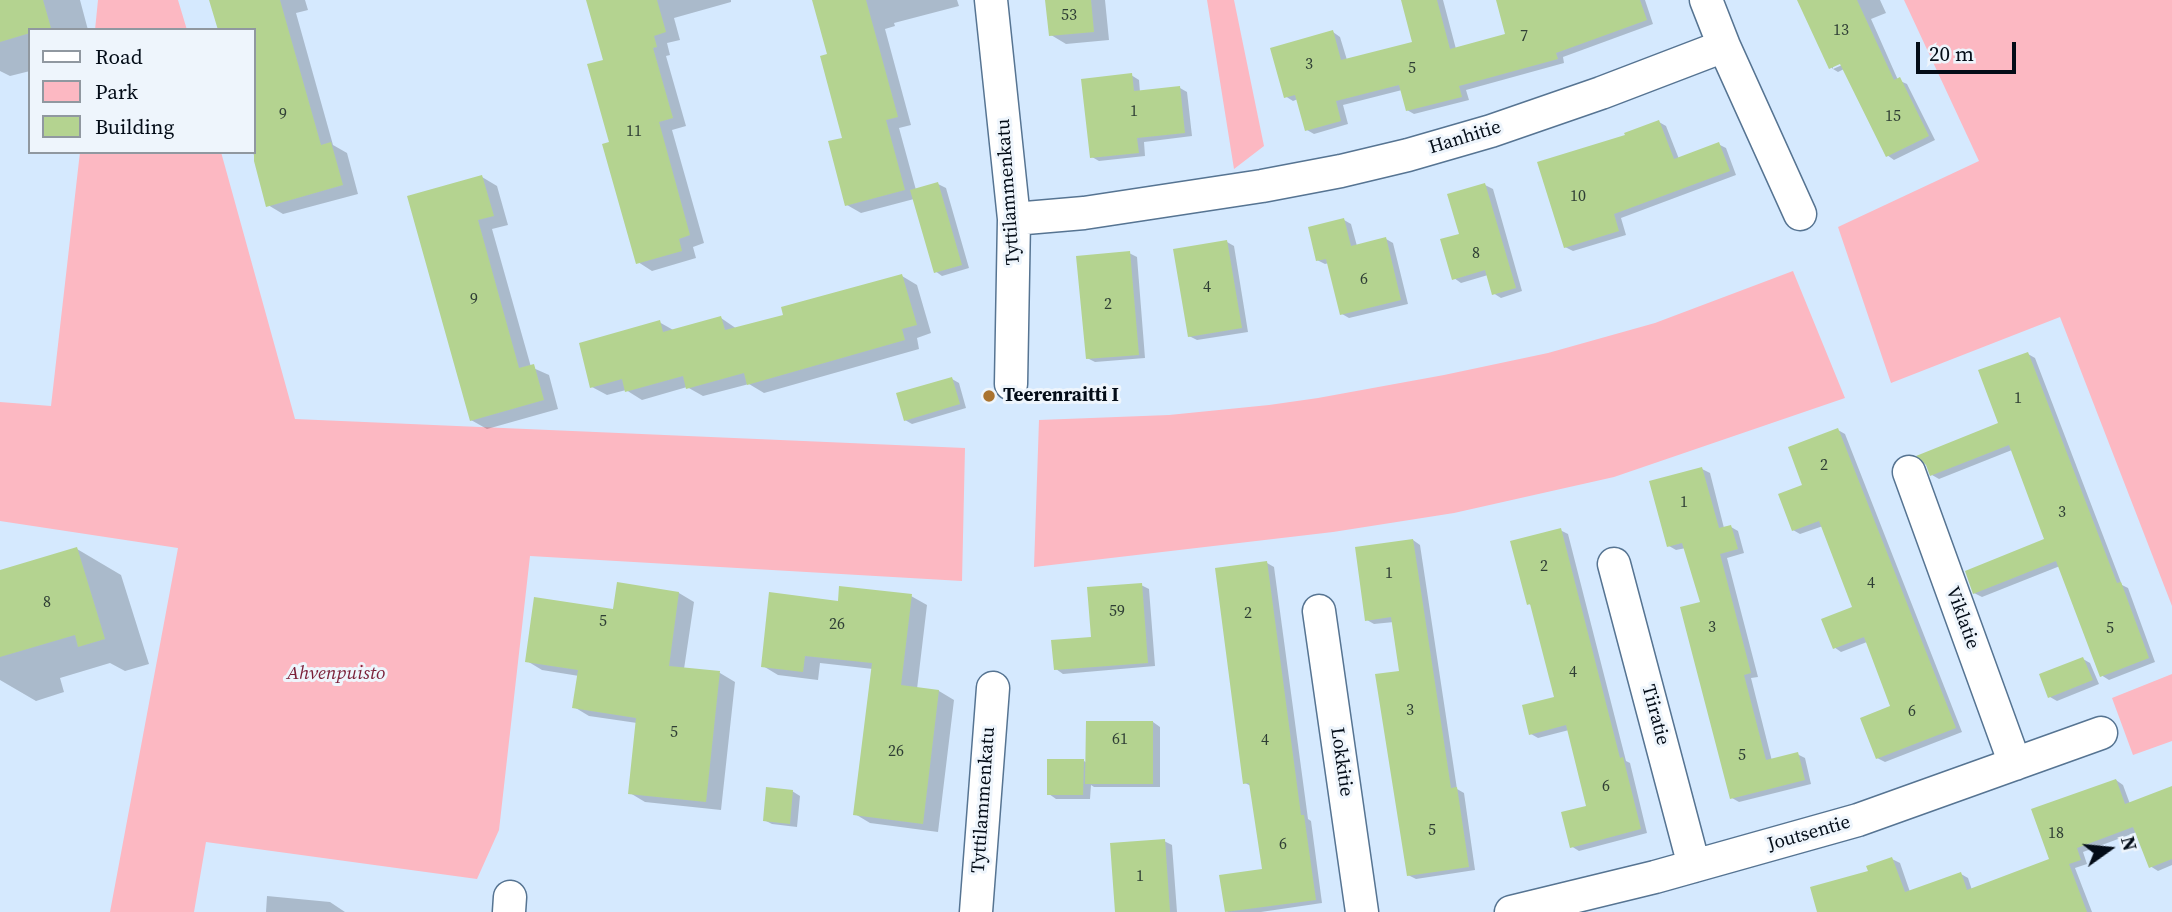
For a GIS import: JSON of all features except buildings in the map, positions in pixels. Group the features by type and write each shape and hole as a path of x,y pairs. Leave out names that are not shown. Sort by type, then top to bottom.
{"street":[{"name":"Tyttilammenkatu","path":"992,0 1014,219 1011,384"},
{"path":"1706,0 1800,214"},
{"name":"Hanhitie","path":"1014,219 1084,213 1262,186 1408,155 1503,127 1724,46"},
{"name":"Viklatie","path":"1909,471 2015,764"},
{"name":"Tiiratie","path":"1614,564 1694,866"},
{"name":"Lokkitie","path":"1319,611 1362,912"},
{"name":"Tyttilammenkatu","path":"976,912 993,688"},
{"name":"Joutsentie","path":"1511,912 1694,866 1858,820 2101,733"}],"green space":[{"path":"98,0 178,0 186,28 95,28"},
{"path":"1207,0 1234,0 1264,146 1234,169"},
{"path":"1904,0 2172,0 2172,606 2060,317 1891,383 1838,227 1979,161"},
{"name":"Ahvenpuisto","path":"80,154 222,154 295,419 965,448 962,581 530,556 499,830 477,879 206,842 194,912 110,912 178,548 0,521 0,402 51,406"},
{"path":"1793,271 1845,398 1614,477 1454,513 1333,532 1034,567 1039,420 1169,415 1269,405 1444,375 1548,353 1655,323"},
{"path":"2172,674 2172,741 2133,755 2112,698"}],"place":[{"name":"Teerenraitti I","path":"989,396"}]}
